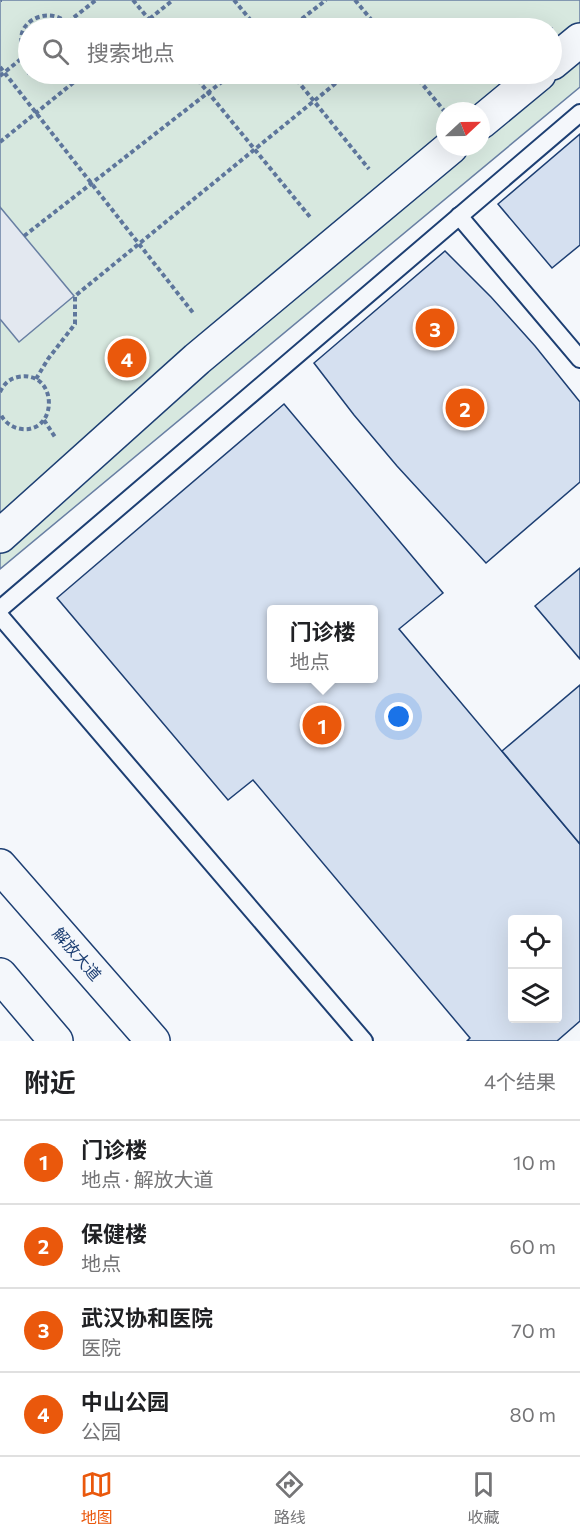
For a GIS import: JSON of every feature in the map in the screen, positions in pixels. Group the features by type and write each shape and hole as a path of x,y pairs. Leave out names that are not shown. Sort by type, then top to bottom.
{"street":[{"path":"562,55 580,40"},
{"path":"490,115 527,84"},
{"path":"0,536 197,359 440,156"},
{"name":"解放大道","path":"0,866 153,1041"},
{"path":"0,975 56,1041"}],"lane":[{"path":"0,609 580,113"},
{"path":"459,216 580,359"},
{"path":"0,616 364,1041"}],"path":[{"path":"73,18 96,0"},
{"path":"133,0 147,18"},
{"path":"151,18 173,0"},
{"path":"234,0 248,18"},
{"path":"303,18 326,0"},
{"path":"355,0 370,18"},
{"path":"31,18 36,14 47,12 63,18"},
{"path":"0,76 18,63"},
{"path":"0,67 199,320"},
{"path":"0,142 72,84"},
{"path":"201,84 314,223"},
{"path":"24,236 219,84"},
{"path":"300,84 372,173"},
{"path":"36,379 75,324 75,296 334,84"},
{"path":"422,84 437,102"},
{"path":"0,392 3,386 12,379 24,376 36,379 45,387 50,397 49,409 44,420 35,427 23,430 12,426 3,419 0,413"}],"shaded area":[{"path":"0,0 580,0 580,87 0,569"},
{"path":"0,207 74,296 19,342 0,319"}],"building":[{"path":"580,134 580,245 552,268 498,204"},
{"path":"445,251 535,346 580,402 580,482 486,563 397,466 314,363"},
{"path":"284,404 443,593 399,629 580,844 580,1021 557,1041 467,1041 470,1038 253,780 228,800 57,598"},
{"path":"580,568 580,659 535,606"},
{"path":"580,685 580,844 502,751"}],"place":[{"name":"武汉协和医院","path":"435,328"},
{"name":"中山公园","path":"127,358"},
{"name":"保健楼","path":"465,408"},
{"name":"门诊楼","path":"322,725"}]}
